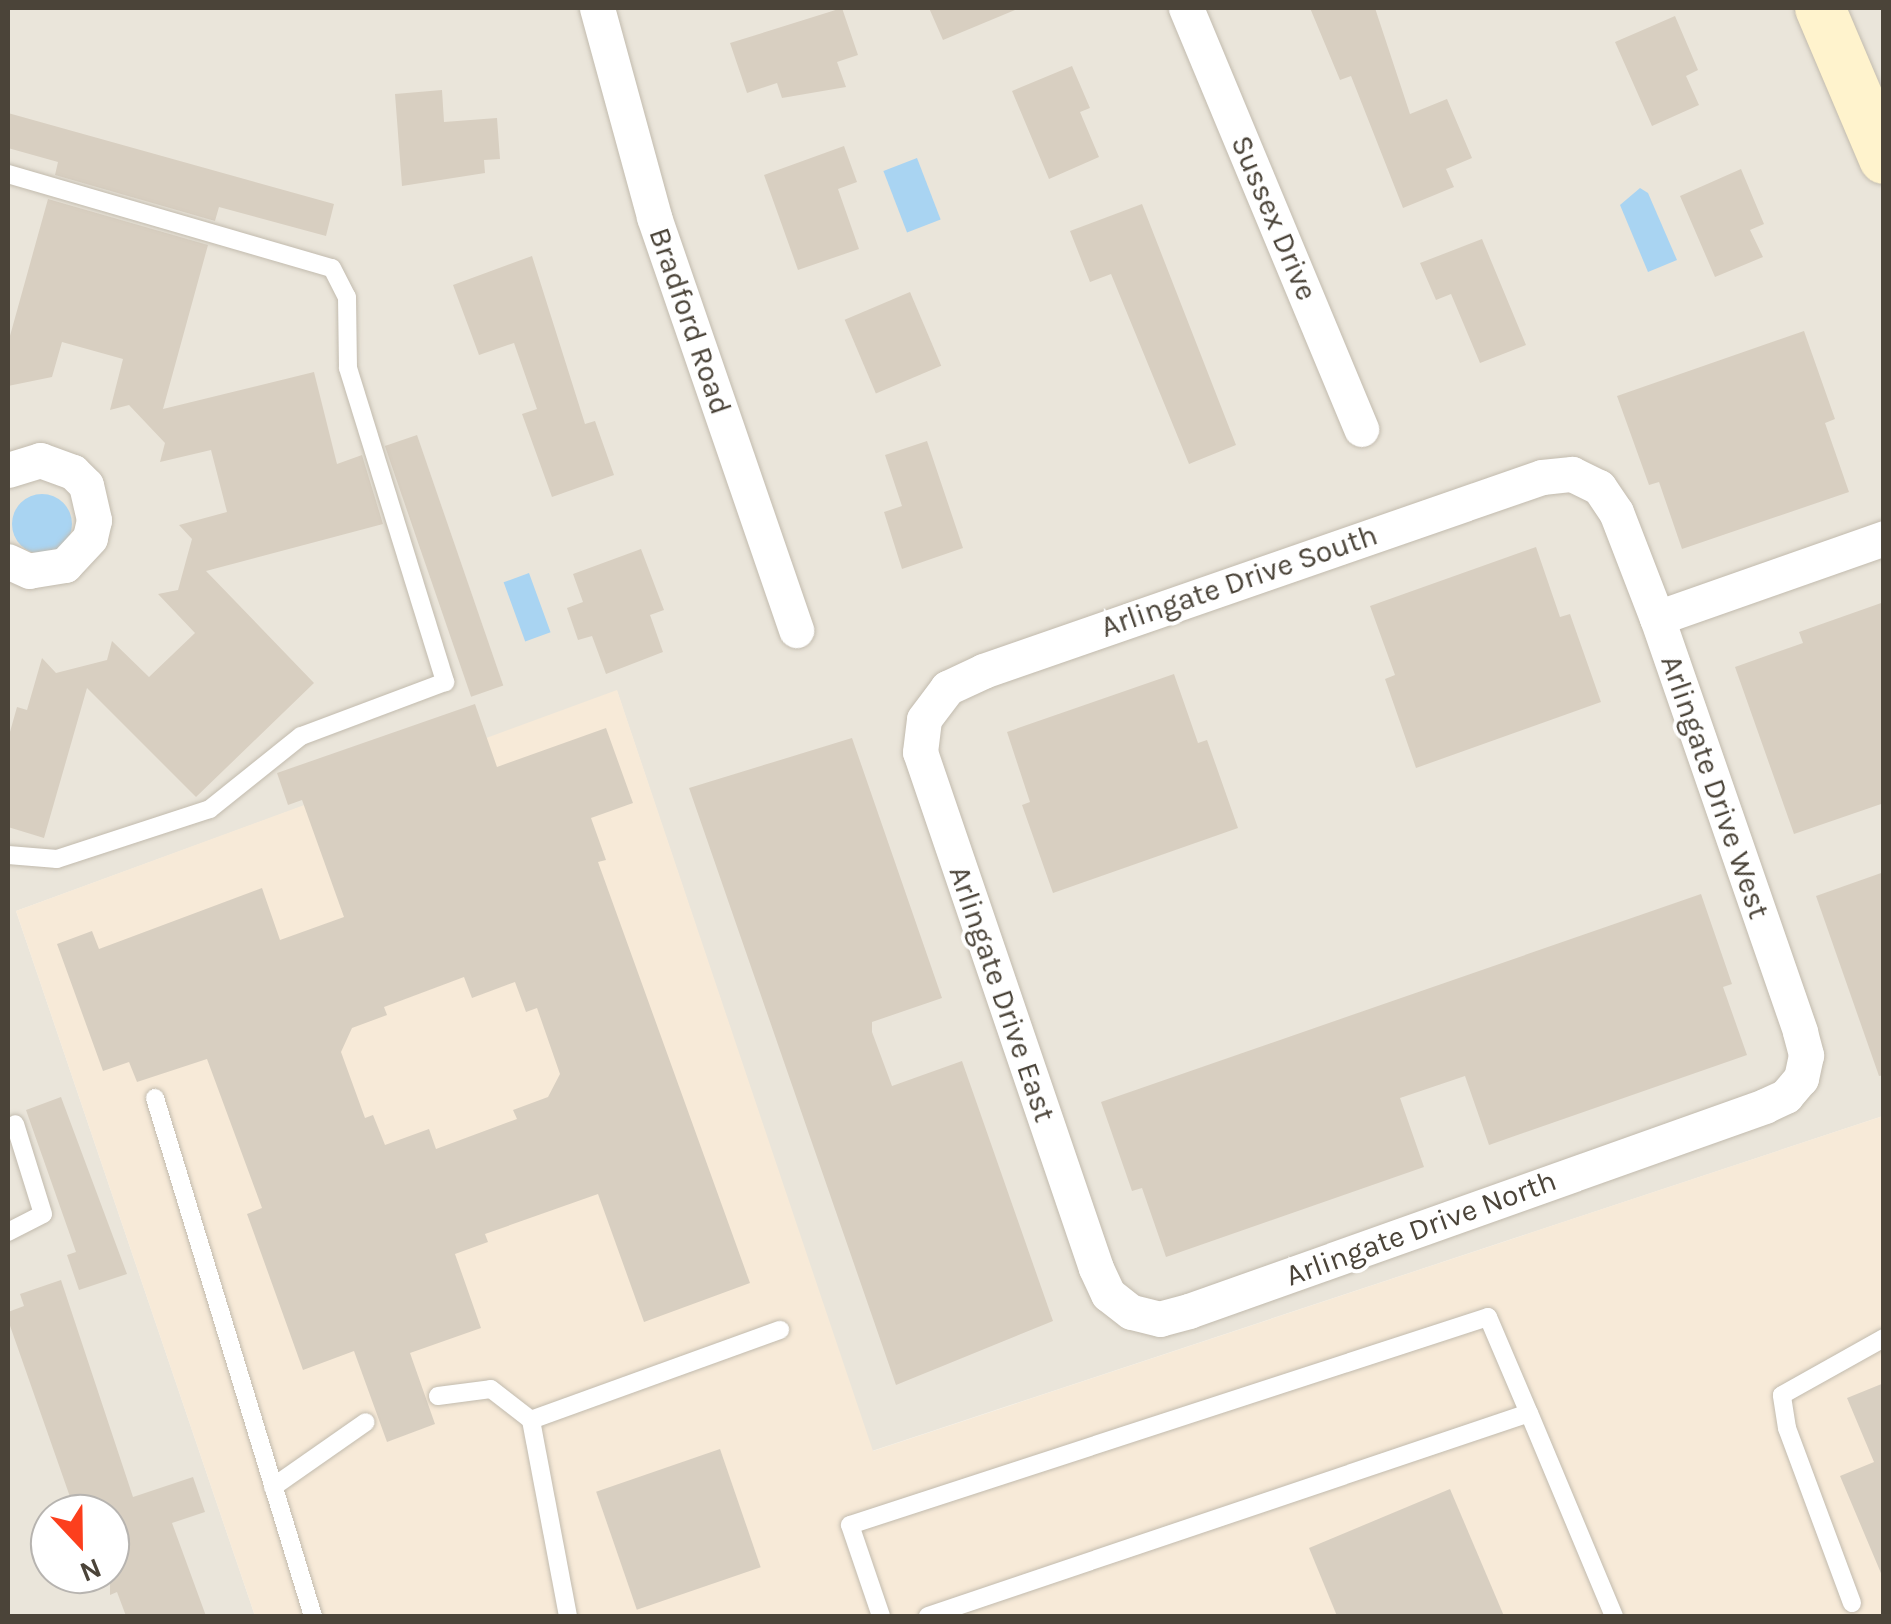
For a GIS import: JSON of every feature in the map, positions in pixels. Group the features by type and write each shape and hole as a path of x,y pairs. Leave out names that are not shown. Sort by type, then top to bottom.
{"main road":[{"path":"1820,8 1884,160"}],"street":[{"name":"Bradford Road","path":"597,8 654,217 796,630"},
{"name":"Sussex Drive","path":"1186,8 1361,429"},
{"path":"8,470 40,460 74,472 86,486 94,520 90,538 66,565 29,571 8,562"},
{"name":"Arlingate Drive West","path":"1572,474 1599,487 1616,512 1657,618 1806,1055 1786,1096 1765,1106"},
{"name":"Arlingate Drive South","path":"924,719 947,688 982,670 1542,477 1572,474"},
{"path":"1657,618 1884,538"},
{"name":"Arlingate Drive East","path":"924,719 920,752 1096,1268"},
{"name":"Arlingate Drive North","path":"1096,1268 1108,1294 1132,1312 1160,1318 1765,1106"}],"lane":[{"path":"8,174 332,268 347,298 348,368 444,682 301,736 210,809 57,859 8,854"},
{"path":"155,1098 313,1616"},
{"path":"8,1232 43,1214 16,1124"},
{"path":"881,1616 850,1526 1488,1317 1614,1616"},
{"path":"531,1420 780,1330"},
{"path":"1852,1603 1787,1428 1782,1395 1884,1338"},
{"path":"438,1396 491,1389 531,1420 568,1616"},
{"path":"928,1616 1529,1413"},
{"path":"273,1487 366,1422"}],"shaded area":[{"path":"8,8 1883,8 1883,1116 872,1451 617,691 16,911 255,1616 8,1616"},
{"path":"617,690 873,1451 1883,1116 1883,1616 255,1616 16,911"}],"water":[{"path":"917,158 941,220 907,233 883,171"},
{"path":"1640,188 1648,193 1677,260 1648,272 1620,205"},
{"path":"42,494 63,503 72,524 63,545 42,554 21,545 12,524 21,503"},
{"path":"529,573 551,632 525,641 504,582"}],"building":[{"path":"842,8 858,55 837,62 846,87 782,98 777,83 747,93 730,43"},
{"path":"929,8 1020,8 943,40"},
{"path":"1310,8 1375,8 1410,114 1447,99 1472,158 1446,169 1454,187 1403,208 1351,76 1340,80"},
{"path":"1675,16 1698,70 1686,76 1699,105 1652,126 1615,42"},
{"path":"1072,66 1090,108 1080,112 1099,157 1049,179 1012,91"},
{"path":"442,90 444,122 497,118 500,159 484,160 485,173 402,186 395,94"},
{"path":"8,113 334,204 326,236 219,207 215,221 55,175 58,162 8,148"},
{"path":"844,146 857,182 838,189 859,249 798,270 764,175"},
{"path":"1741,169 1764,224 1750,230 1763,257 1715,277 1680,196"},
{"path":"48,199 208,245 163,409 314,372 337,464 362,455 383,524 206,571 314,683 196,797 87,688 44,838 8,827 8,739 17,707 27,710 42,658 56,673 107,660 112,641 149,677 195,633 158,594 178,590 192,539 179,525 227,512 211,450 160,462 165,443 129,405 110,410 123,359 62,342 52,377 8,386 8,343"},
{"path":"1142,204 1236,445 1189,464 1111,274 1090,282 1070,231"},
{"path":"1482,239 1526,345 1480,363 1451,294 1436,300 1420,263"},
{"path":"532,256 585,424 595,421 614,475 552,497 522,414 537,409 514,343 479,355 453,285"},
{"path":"910,292 941,366 876,393 845,320"},
{"path":"1804,331 1835,419 1825,423 1849,492 1682,549 1659,482 1649,485 1617,396"},
{"path":"417,435 503,686 471,697 385,446"},
{"path":"927,441 963,548 902,569 884,512 902,506 885,455"},
{"path":"1536,547 1560,617 1570,614 1601,702 1416,768 1385,679 1395,675 1370,606"},
{"path":"641,549 664,610 650,615 663,652 606,674 592,636 578,640 567,608 583,602 573,574"},
{"path":"1884,602 1884,803 1794,834 1735,667 1803,643 1799,632"},
{"path":"1174,674 1198,743 1207,740 1238,828 1053,893 1022,805 1030,802 1007,732"},
{"path":"475,704 497,767 606,728 633,803 591,818 606,860 598,862 750,1283 644,1322 598,1194 485,1234 488,1242 455,1254 481,1328 410,1353 435,1424 387,1442 354,1351 303,1370 247,1214 262,1208 207,1059 137,1082 129,1062 103,1071 57,944 92,931 99,949 262,888 280,940 344,917 302,800 288,805 277,773","holes":["464,977 472,998 515,982 526,1012 537,1008 560,1074 548,1097 513,1110 517,1119 436,1149 429,1129 385,1145 373,1115 365,1118 341,1052 352,1028 387,1015 384,1007"]},
{"path":"852,738 942,998 872,1022 872,1032 892,1086 962,1061 1053,1321 896,1385 689,788"},
{"path":"1884,872 1884,1075 1879,1076 1816,896"},
{"path":"1701,894 1732,984 1723,987 1747,1055 1489,1145 1465,1076 1400,1098 1424,1167 1166,1257 1142,1188 1132,1191 1101,1102"},
{"path":"61,1097 127,1274 79,1290 67,1255 76,1252 26,1110"},
{"path":"61,1280 133,1497 193,1477 205,1512 172,1523 206,1616 126,1616 118,1594 130,1594 130,1494 69,1494 8,1320 8,1312 24,1306 20,1294"},
{"path":"1884,1383 1883,1578 1840,1476 1874,1462 1847,1398"},
{"path":"720,1449 761,1567 637,1610 596,1492"},
{"path":"1450,1489 1504,1616 1337,1616 1309,1548"}]}
